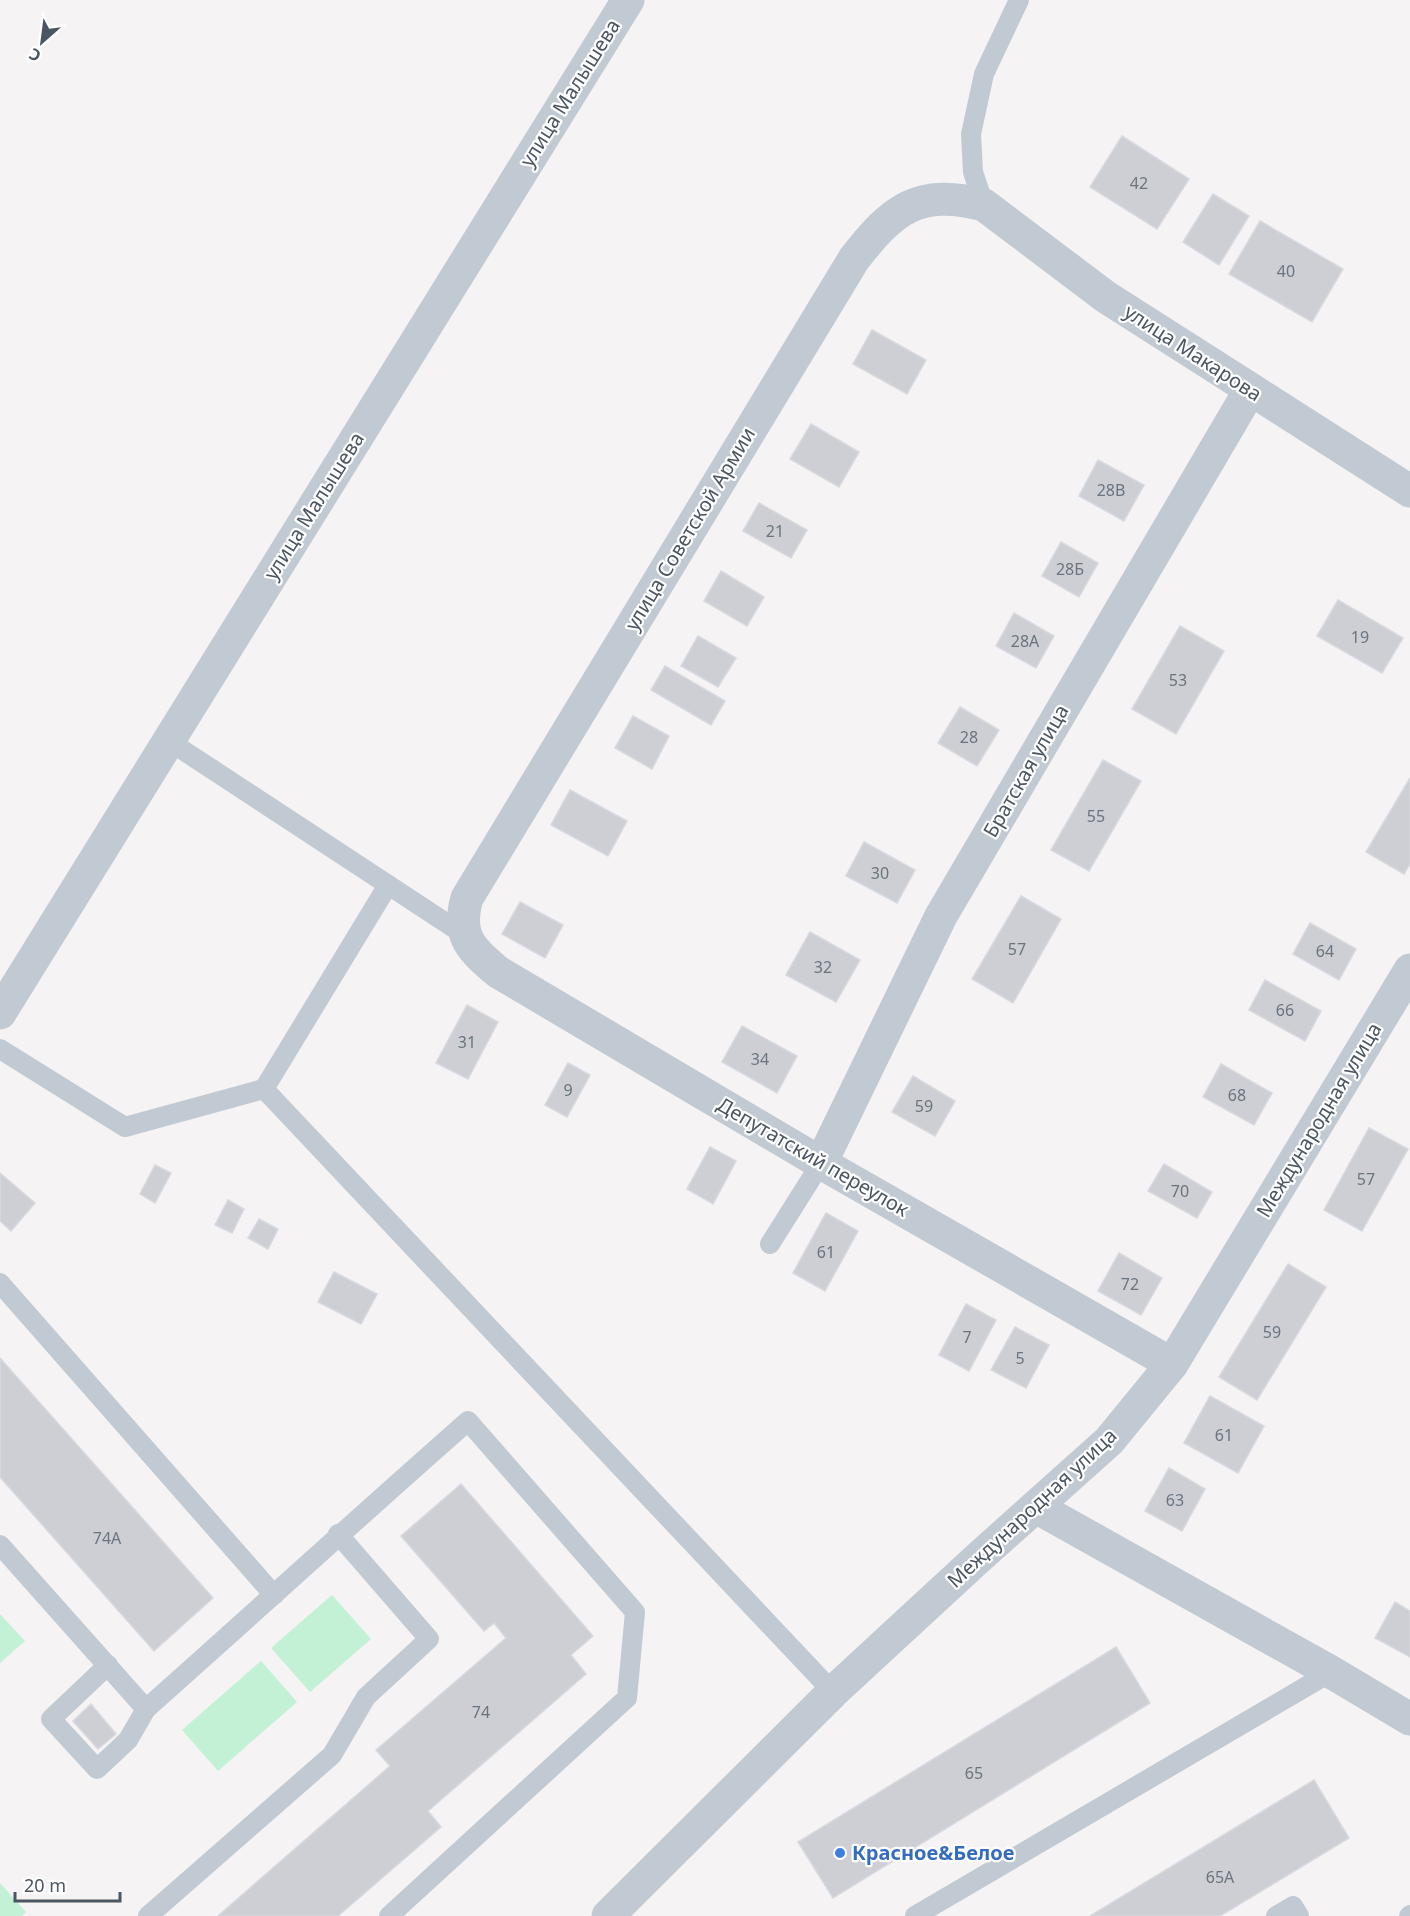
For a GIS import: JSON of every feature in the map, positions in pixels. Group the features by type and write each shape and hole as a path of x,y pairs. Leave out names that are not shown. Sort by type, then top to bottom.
{"street":[{"name":"улица Малышева","path":"0,1013 628,0"},
{"name":"улица Советской Армии","path":"466,936 462,915 467,898 854,259 876,230 905,207 941,198 984,205"},
{"name":"улица Макарова","path":"984,205 1106,297 1410,491"},
{"name":"Братская улица","path":"821,1163 941,916 1250,390"},
{"name":"Депутатский переулок","path":"466,936 475,952 498,972 821,1163 1172,1364"},
{"name":"Международная улица","path":"608,1916 833,1692 1109,1441 1172,1364 1410,970"},
{"path":"1036,1507 1331,1672 1410,1719"}],"lane":[{"path":"984,205 973,172 971,134 984,74 1019,0"},
{"path":"169,741 466,936"},
{"path":"0,1049 126,1127 264,1089 388,885"},
{"path":"264,1089 833,1692"},
{"path":"770,1244 821,1163"},
{"path":"0,1283 274,1595"},
{"path":"108,1665 51,1719 97,1769 128,1740 147,1709 338,1534 468,1421 635,1612 627,1698 389,1916"},
{"path":"148,1916 332,1755 366,1698 429,1639 338,1534"},
{"path":"0,1545 147,1709"},
{"path":"915,1916 1331,1672"},
{"path":"1276,1916 1293,1906 1299,1916"}],"green space":[{"path":"332,1595 371,1639 310,1692 271,1648"},
{"path":"0,1614 25,1641 0,1663"},
{"path":"261,1661 297,1702 218,1771 182,1730"},
{"path":"0,1883 26,1912 22,1916 0,1916"}],"building":[{"path":"1122,136 1189,179 1157,229 1090,187"},
{"path":"1213,194 1249,216 1219,265 1183,242"},
{"path":"1260,221 1343,269 1312,322 1229,274"},
{"path":"872,330 926,360 907,394 853,364"},
{"path":"811,424 859,452 839,487 790,459"},
{"path":"1098,460 1144,485 1124,521 1079,496"},
{"path":"759,503 807,530 791,558 743,531"},
{"path":"1061,542 1098,563 1079,597 1042,576"},
{"path":"721,571 764,597 747,626 704,601"},
{"path":"1338,600 1403,638 1382,673 1317,636"},
{"path":"1014,613 1054,636 1036,668 996,646"},
{"path":"1180,626 1224,651 1176,734 1132,709"},
{"path":"698,636 736,658 718,687 681,666"},
{"path":"665,666 725,701 711,725 651,690"},
{"path":"960,707 999,730 977,766 938,743"},
{"path":"633,716 669,736 652,769 615,748"},
{"path":"1103,760 1141,781 1089,871 1051,850"},
{"path":"1410,778 1410,864 1404,874 1366,852"},
{"path":"570,790 627,821 608,856 551,825"},
{"path":"864,842 915,870 897,903 846,876"},
{"path":"1021,896 1061,919 1013,1003 972,979"},
{"path":"520,902 563,925 545,958 502,934"},
{"path":"1310,923 1356,949 1339,980 1293,954"},
{"path":"810,932 860,960 836,1002 786,975"},
{"path":"1265,980 1321,1011 1305,1041 1249,1010"},
{"path":"467,1005 498,1022 468,1079 436,1063"},
{"path":"742,1026 797,1056 777,1093 722,1062"},
{"path":"568,1063 590,1075 567,1117 545,1105"},
{"path":"1221,1064 1272,1093 1254,1125 1203,1097"},
{"path":"913,1076 955,1101 935,1136 892,1112"},
{"path":"1369,1128 1408,1149 1362,1231 1324,1210"},
{"path":"710,1147 736,1161 713,1204 687,1189"},
{"path":"1164,1164 1212,1192 1197,1218 1148,1191"},
{"path":"155,1165 171,1173 155,1203 140,1194"},
{"path":"0,1173 35,1203 11,1231 0,1221"},
{"path":"228,1200 244,1209 232,1233 215,1225"},
{"path":"826,1213 858,1231 825,1291 793,1273"},
{"path":"259,1219 278,1229 268,1249 248,1238"},
{"path":"1119,1253 1162,1278 1141,1315 1098,1291"},
{"path":"1288,1264 1326,1287 1257,1400 1219,1377"},
{"path":"334,1272 377,1294 361,1324 318,1302"},
{"path":"966,1304 996,1320 969,1371 939,1355"},
{"path":"1015,1327 1049,1345 1026,1388 991,1370"},
{"path":"0,1358 213,1598 154,1651 0,1477"},
{"path":"1210,1396 1264,1426 1238,1473 1184,1443"},
{"path":"1169,1468 1205,1489 1182,1531 1145,1511"},
{"path":"461,1484 593,1636 571,1655 586,1674 428,1811 441,1827 338,1916 218,1916 390,1766 376,1750 506,1638 494,1623 484,1631 401,1536"},
{"path":"1395,1602 1410,1611 1410,1657 1375,1638"},
{"path":"1116,1647 1150,1703 833,1898 798,1842"},
{"path":"91,1704 116,1734 98,1749 73,1721"},
{"path":"1314,1780 1349,1838 1220,1916 1090,1916"}],"place":[{"name":"Красное&Белое","path":"840,1853"}]}
